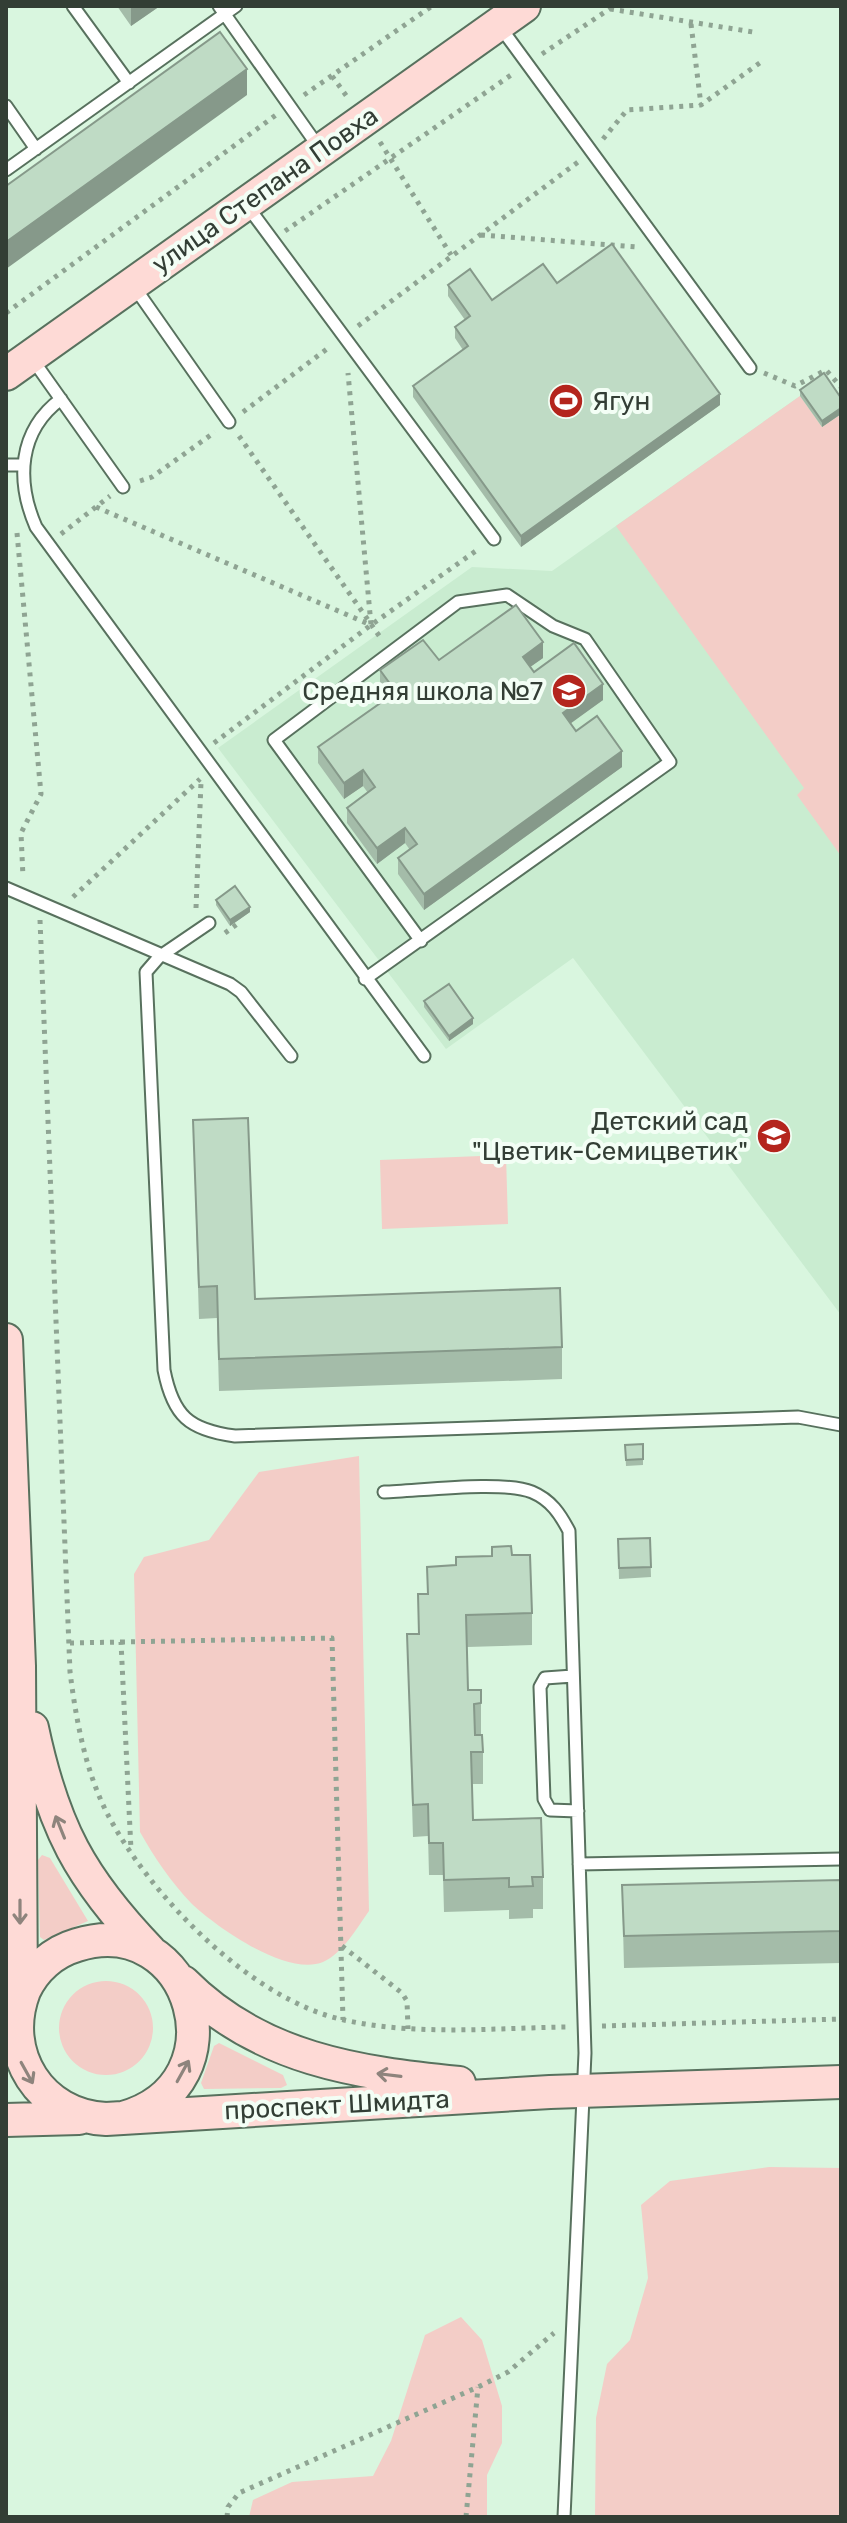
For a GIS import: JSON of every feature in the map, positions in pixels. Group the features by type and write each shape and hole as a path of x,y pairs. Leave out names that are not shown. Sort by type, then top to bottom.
{"street":[{"name":"улица Степана Повха","path":"18,365 511,15"},
{"path":"6,1340 14,1655 13,1863 19,2004 16,2045 29,2079 55,2105 89,2118"},
{"path":"6,2120 123,2118 146,2109 165,2096 180,2078 190,2058 194,2034 192,2011 185,1989 102,1899 66,1841 48,1790 14,1655"},
{"path":"6,2041 19,2004 40,1967 59,1952 81,1943 125,1942 164,1963"},
{"name":"проспект Шмидта","path":"164,1963 221,2015 283,2050 317,2062 363,2072 550,2092"},
{"name":"проспект Шмидта","path":"123,2118 550,2092 841,2082"}],"lane":[{"path":"73,6 129,83"},
{"path":"6,170 129,83 222,10 236,6"},
{"path":"222,10 320,149"},
{"path":"511,15 526,64 594,150 750,368"},
{"path":"6,106 36,149"},
{"path":"245,203 494,539"},
{"path":"132,284 229,422"},
{"path":"18,365 61,399 123,487"},
{"path":"61,399 33,428 23,465 29,511 47,544 424,1056"},
{"path":"6,465 23,465"},
{"path":"365,979 421,941 670,762 585,639 553,626 507,595 458,602 274,740 421,941"},
{"path":"6,888 39,899 159,957 241,992 291,1056"},
{"path":"209,923 159,957 146,972 164,1370 169,1397 184,1418 205,1432 235,1436 798,1417 841,1425"},
{"path":"384,1492 514,1488 532,1492 554,1506 569,1531 585,2091 570,2319 564,2517"},
{"path":"573,1676 545,1678 540,1687 544,1799 550,1810 578,1811"},
{"path":"579,1864 841,1859"}],"path":[{"path":"6,313 289,106 432,6"},
{"path":"272,240 612,8 691,24 753,32"},
{"path":"691,24 701,105"},
{"path":"47,544 123,487 152,477 229,422 594,150 627,110 701,105 761,62"},
{"path":"332,76 392,159 451,256"},
{"path":"480,234 665,249"},
{"path":"345,336 371,625"},
{"path":"750,368 795,386 826,370 841,387"},
{"path":"229,422 390,654"},
{"path":"96,507 371,625"},
{"path":"16,528 41,794 21,833 24,894"},
{"path":"196,932 201,753 371,625 494,539"},
{"path":"60,909 201,777"},
{"path":"39,899 70,1643 74,1704 95,1784 107,1813 131,1854 188,1921 243,1968 298,2003 343,2020 332,1638 70,1643"},
{"path":"121,1642 131,1854"},
{"path":"341,1945 402,1993 407,2001 408,2029"},
{"path":"227,2517 228,2507 239,2493 262,2481 321,2460 508,2372 570,2319"},
{"path":"466,2517 478,2387"}],"shaded area":[{"name":"Средняя школа №7","path":"800,396 822,427 841,414 841,1315 573,958 446,1049 218,748 472,567 552,571"},
{"path":"800,396 822,427 841,414 841,856 797,795 804,788 616,526"},
{"path":"506,1155 508,1224 382,1229 380,1160"},
{"path":"359,1456 369,1911 337,1953 323,1962 308,1965 272,1956 253,1947 202,1913 170,1878 140,1832 134,1574 144,1557 209,1540 259,1472"},
{"path":"42,1855 50,1858 88,1921 44,1940 40,1937 38,1860"},
{"path":"106,1981 124,1985 139,1995 149,2010 153,2028 149,2046 139,2061 124,2071 106,2075 88,2071 73,2061 63,2046 59,2028 63,2010 73,1995 88,1985"},
{"path":"219,2043 283,2075 287,2085 281,2088 204,2089 201,2083 214,2046"},
{"path":"769,2167 841,2168 841,2517 595,2517 596,2418 607,2364 630,2340 648,2278 641,2205 670,2181"},
{"path":"461,2317 482,2340 502,2406 502,2443 487,2475 487,2517 249,2517 253,2500 292,2482 373,2476 391,2441 425,2335"}],"building":[{"path":"220,32 247,69 6,242 6,186"},
{"name":"Ягун","path":"612,244 720,394 521,536 413,386 468,346 455,327 470,316 448,285 470,269 492,300 543,264 557,283"},
{"path":"824,373 841,398 841,408 822,421 800,390"},
{"path":"516,605 543,642 523,657 534,672 574,643 603,684 563,713 576,731 597,716 622,751 424,894 398,858 417,844 405,828 377,848 347,808 375,787 363,770 344,783 318,747 396,692 380,670 423,640 439,660"},
{"path":"235,886 250,907 230,920 216,900"},
{"path":"449,984 473,1018 449,1036 424,1001"},
{"path":"248,1118 255,1299 560,1288 562,1347 219,1359 217,1286 199,1287 193,1120"},
{"path":"643,1444 643,1459 626,1460 625,1445"},
{"path":"650,1538 651,1567 619,1568 618,1539"},
{"path":"511,1546 512,1555 530,1555 532,1613 466,1615 468,1690 481,1690 481,1703 474,1704 475,1735 482,1735 483,1752 471,1752 473,1820 541,1818 543,1877 532,1877 533,1886 509,1887 509,1878 444,1880 443,1843 429,1843 428,1804 413,1805 407,1634 419,1634 418,1594 428,1594 427,1567 456,1565 456,1557 492,1556 492,1547"},
{"path":"841,1880 841,1931 624,1936 622,1885"}],"place":[{"name":"Ягун","path":"566,401"},
{"name":"Средняя школа №7","path":"569,691"},
{"name":"Детский сад \"Цветик-Семицветик\"","path":"774,1136"}]}
